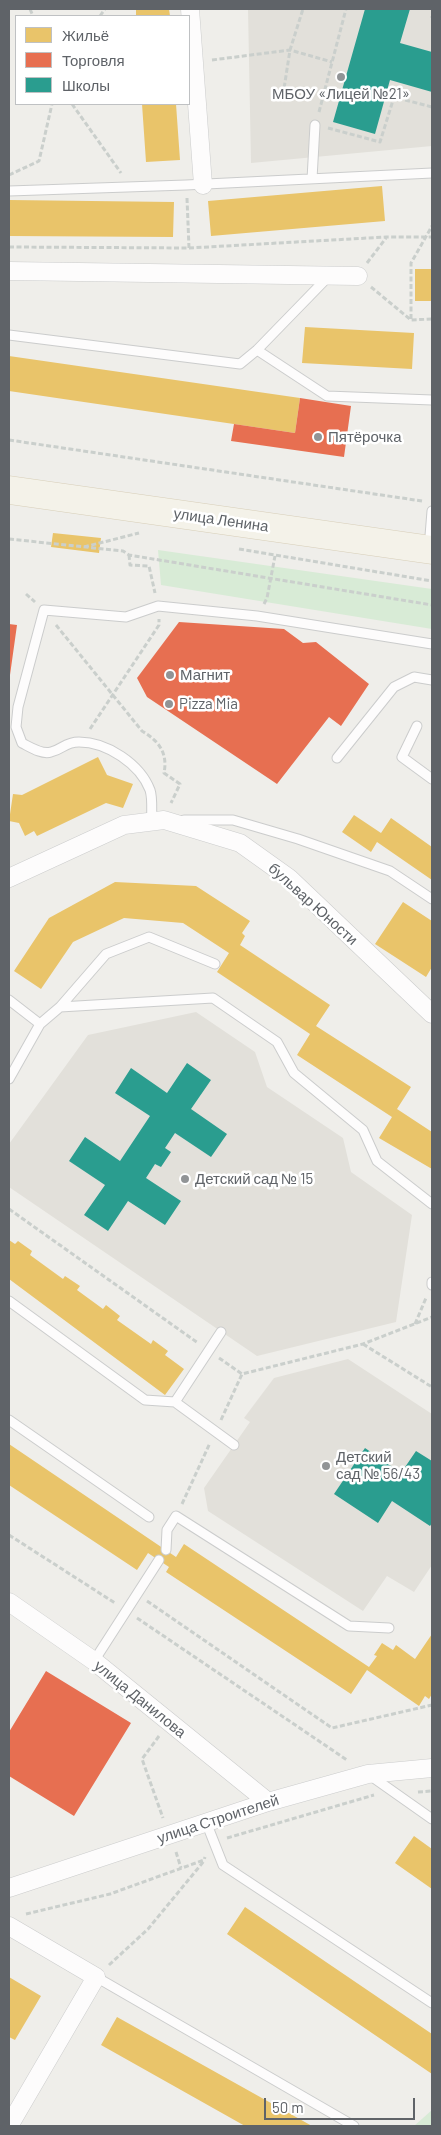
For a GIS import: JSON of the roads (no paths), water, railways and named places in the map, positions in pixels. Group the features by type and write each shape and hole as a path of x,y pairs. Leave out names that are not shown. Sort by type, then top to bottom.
{"main road":[{"name":"улица Ленина","path":"9,490 431,550"}],"street":[{"path":"190,9 194,62 194,185"},
{"path":"9,272 358,276"},
{"name":"бульвар Юности","path":"9,878 124,825 158,820 240,843 289,878 432,1014"},
{"name":"улица Данилова","path":"9,1602 94,1661 268,1802"},
{"name":"улица Строителей","path":"9,1888 268,1802 368,1774 432,1768"},
{"path":"13,1921 96,1977 13,2125"}],"lane":[{"path":"312,179 316,125"},
{"path":"9,191 194,185 432,173"},
{"path":"9,335 240,364 257,350 330,275"},
{"path":"257,350 326,396 432,400"},
{"path":"431,550 432,511"},
{"path":"432,644 257,616 158,606 126,617 44,610 18,708 16,727 22,743 38,751 51,752 66,743 81,742 107,748 126,759 150,791 158,820 233,820 298,839 390,871 432,900"},
{"path":"337,758 394,687 414,677 432,680"},
{"path":"417,726 402,757 432,779"},
{"path":"9,1079 40,1024 60,1007 106,954 149,937 215,964"},
{"path":"60,1007 213,998 277,1042 294,1073 364,1130 377,1162 432,1204"},
{"path":"9,1000 40,1024"},
{"path":"9,1301 145,1400 175,1402 234,1445"},
{"path":"175,1402 222,1332"},
{"path":"9,1420 149,1518"},
{"path":"166,1550 167,1530 176,1516 349,1626 389,1628"},
{"path":"94,1661 139,1594 159,1560"},
{"path":"368,1774 432,1819"},
{"path":"206,1822 223,1865 432,2003"},
{"path":"96,1977 354,2126"}],"place":[{"name":"МБОУ «Лицей №21»","path":"341,77"},
{"name":"Пятёрочка","path":"318,437"},
{"name":"Магнит","path":"170,675"},
{"name":"Pizza Mia","path":"169,704"},
{"name":"Детский сад № 15","path":"185,1179"},
{"name":"Детский сад № 56/43","path":"326,1466"}]}
